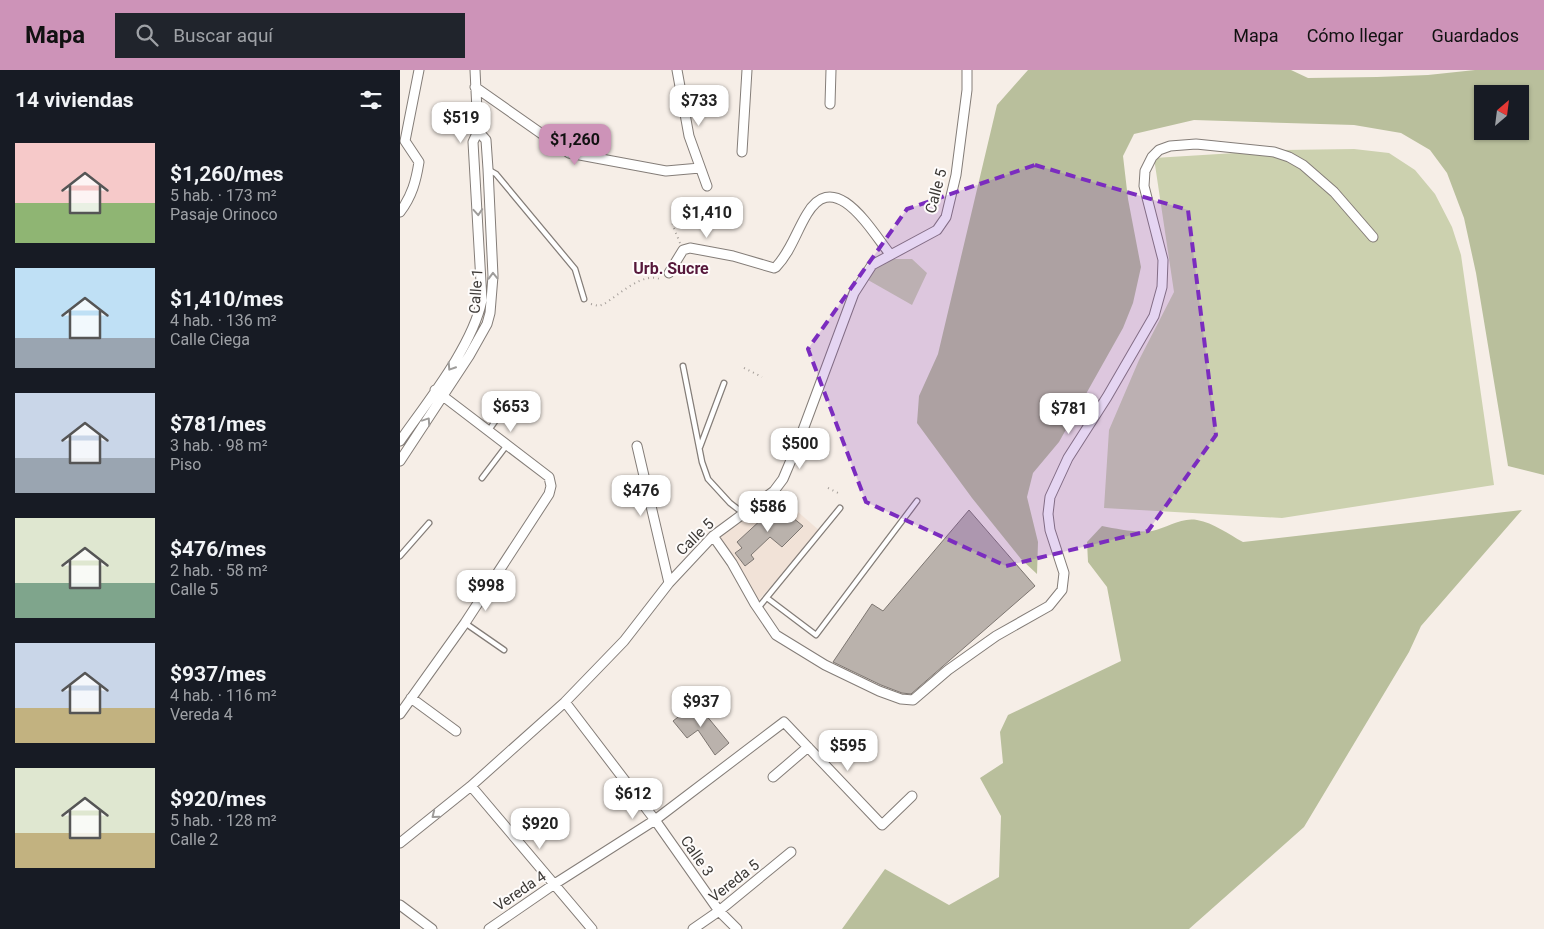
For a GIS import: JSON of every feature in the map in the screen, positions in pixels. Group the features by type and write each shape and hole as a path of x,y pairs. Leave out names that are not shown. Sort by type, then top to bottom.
{"street":[{"path":"400,212 406,204 416,182 419,162 402,141 419,70"},
{"name":"Calle 1","path":"400,441 474,328 482,300 473,142 478,131 475,70"},
{"path":"677,70 689,136 707,186"},
{"path":"742,152 747,70"},
{"path":"830,104 831,70"},
{"name":"Calle 5","path":"400,843 471,786 565,702 624,641 669,583 713,536 743,512 774,491 783,480 814,404 854,293 872,265 937,230 946,217 956,175 967,90 967,70"},
{"path":"475,87 569,153 666,172 700,168"},
{"name":"Calle 1","path":"400,461 482,335 490,313 493,276 488,169 486,140 478,131"},
{"path":"713,536 732,563 776,635 825,665 879,691 902,699 913,700 964,658 996,636 1049,606 1062,590 1064,573 1050,530 1048,514 1050,497 1068,458 1107,397 1154,316 1162,288 1163,260 1144,186 1145,171 1152,157 1159,150 1170,146 1196,144 1274,152 1289,157 1303,165 1334,192 1373,237"},
{"path":"668,278 683,250 690,248 733,256 774,268 790,250 807,214 816,202 827,196 840,198 855,209 890,254"},
{"path":"400,714 465,623 549,494 551,486 549,478 435,390"},
{"path":"636,446 669,583"},
{"path":"411,698 456,731"},
{"name":"Calle 3","path":"565,702 655,820 719,911 737,929"},
{"name":"Vereda 4","path":"489,929 553,885 655,820 784,722 882,825 912,796"},
{"path":"773,777 808,747"},
{"path":"471,786 592,929"},
{"name":"Vereda 5","path":"693,929 719,911 791,852"},
{"path":"400,905 432,929"}],"lane":[{"path":"488,169 496,174 576,268 584,299"},
{"path":"683,366 702,462 708,479 730,503 743,512"},
{"path":"700,448 724,383"},
{"path":"489,430 510,400"},
{"path":"482,478 507,445"},
{"path":"767,598 816,636 918,501"},
{"path":"758,608 840,508"},
{"path":"400,556 429,523"},
{"path":"465,623 504,650"}],"path":[{"path":"683,250 673,226 672,218 680,212 686,211 690,213 694,211"},
{"path":"591,304 599,306 604,304 632,285 651,277 668,278"},
{"path":"744,368 762,377"},
{"path":"828,488 838,492"}],"highlighted area":[{"path":"1035,165 1188,210 1216,435 1148,531 1006,566 866,502 808,349 907,209"}],"shaded area":[{"path":"774,491 821,532 755,604 713,536"}],"green space":[{"path":"1028,70 1291,70 1308,78 1428,75 1475,70 1544,70 1544,475 1508,466 1476,273 1464,218 1447,173 1430,150 1401,133 1354,125 1194,120 1134,134 1123,156 1128,199 1141,267 1133,303 1123,328 1059,442 1033,473 1027,497 1038,542 1037,574 1021,559 972,498 917,423 919,396 938,354 997,105"},
{"path":"1354,149 1389,153 1415,170 1435,194 1452,227 1461,255 1494,485 1282,518 1104,508 1109,430 1139,360 1174,292 1154,158 1283,150"},
{"path":"885,259 912,259 927,273 912,305 868,280 873,269"},
{"path":"1522,510 1421,626 1409,652 1304,827 1189,929 842,929 885,869 949,905 999,877 1001,816 980,778 1003,763 1000,732 1008,715 1121,661 1107,587 1088,562 1087,542 1102,526 1152,531 1191,519 1215,526 1243,542"}],"building":[{"path":"777,505 803,526 782,547 770,537 751,555 754,559 745,566 735,553 742,548 737,542"},
{"path":"969,510 1035,586 911,694 902,693 881,685 833,662 872,604 883,611"},
{"path":"696,703 729,743 715,755 698,730 687,738 673,721"}],"district":[{"name":"Urb. Sucre","path":"671,268"}]}
